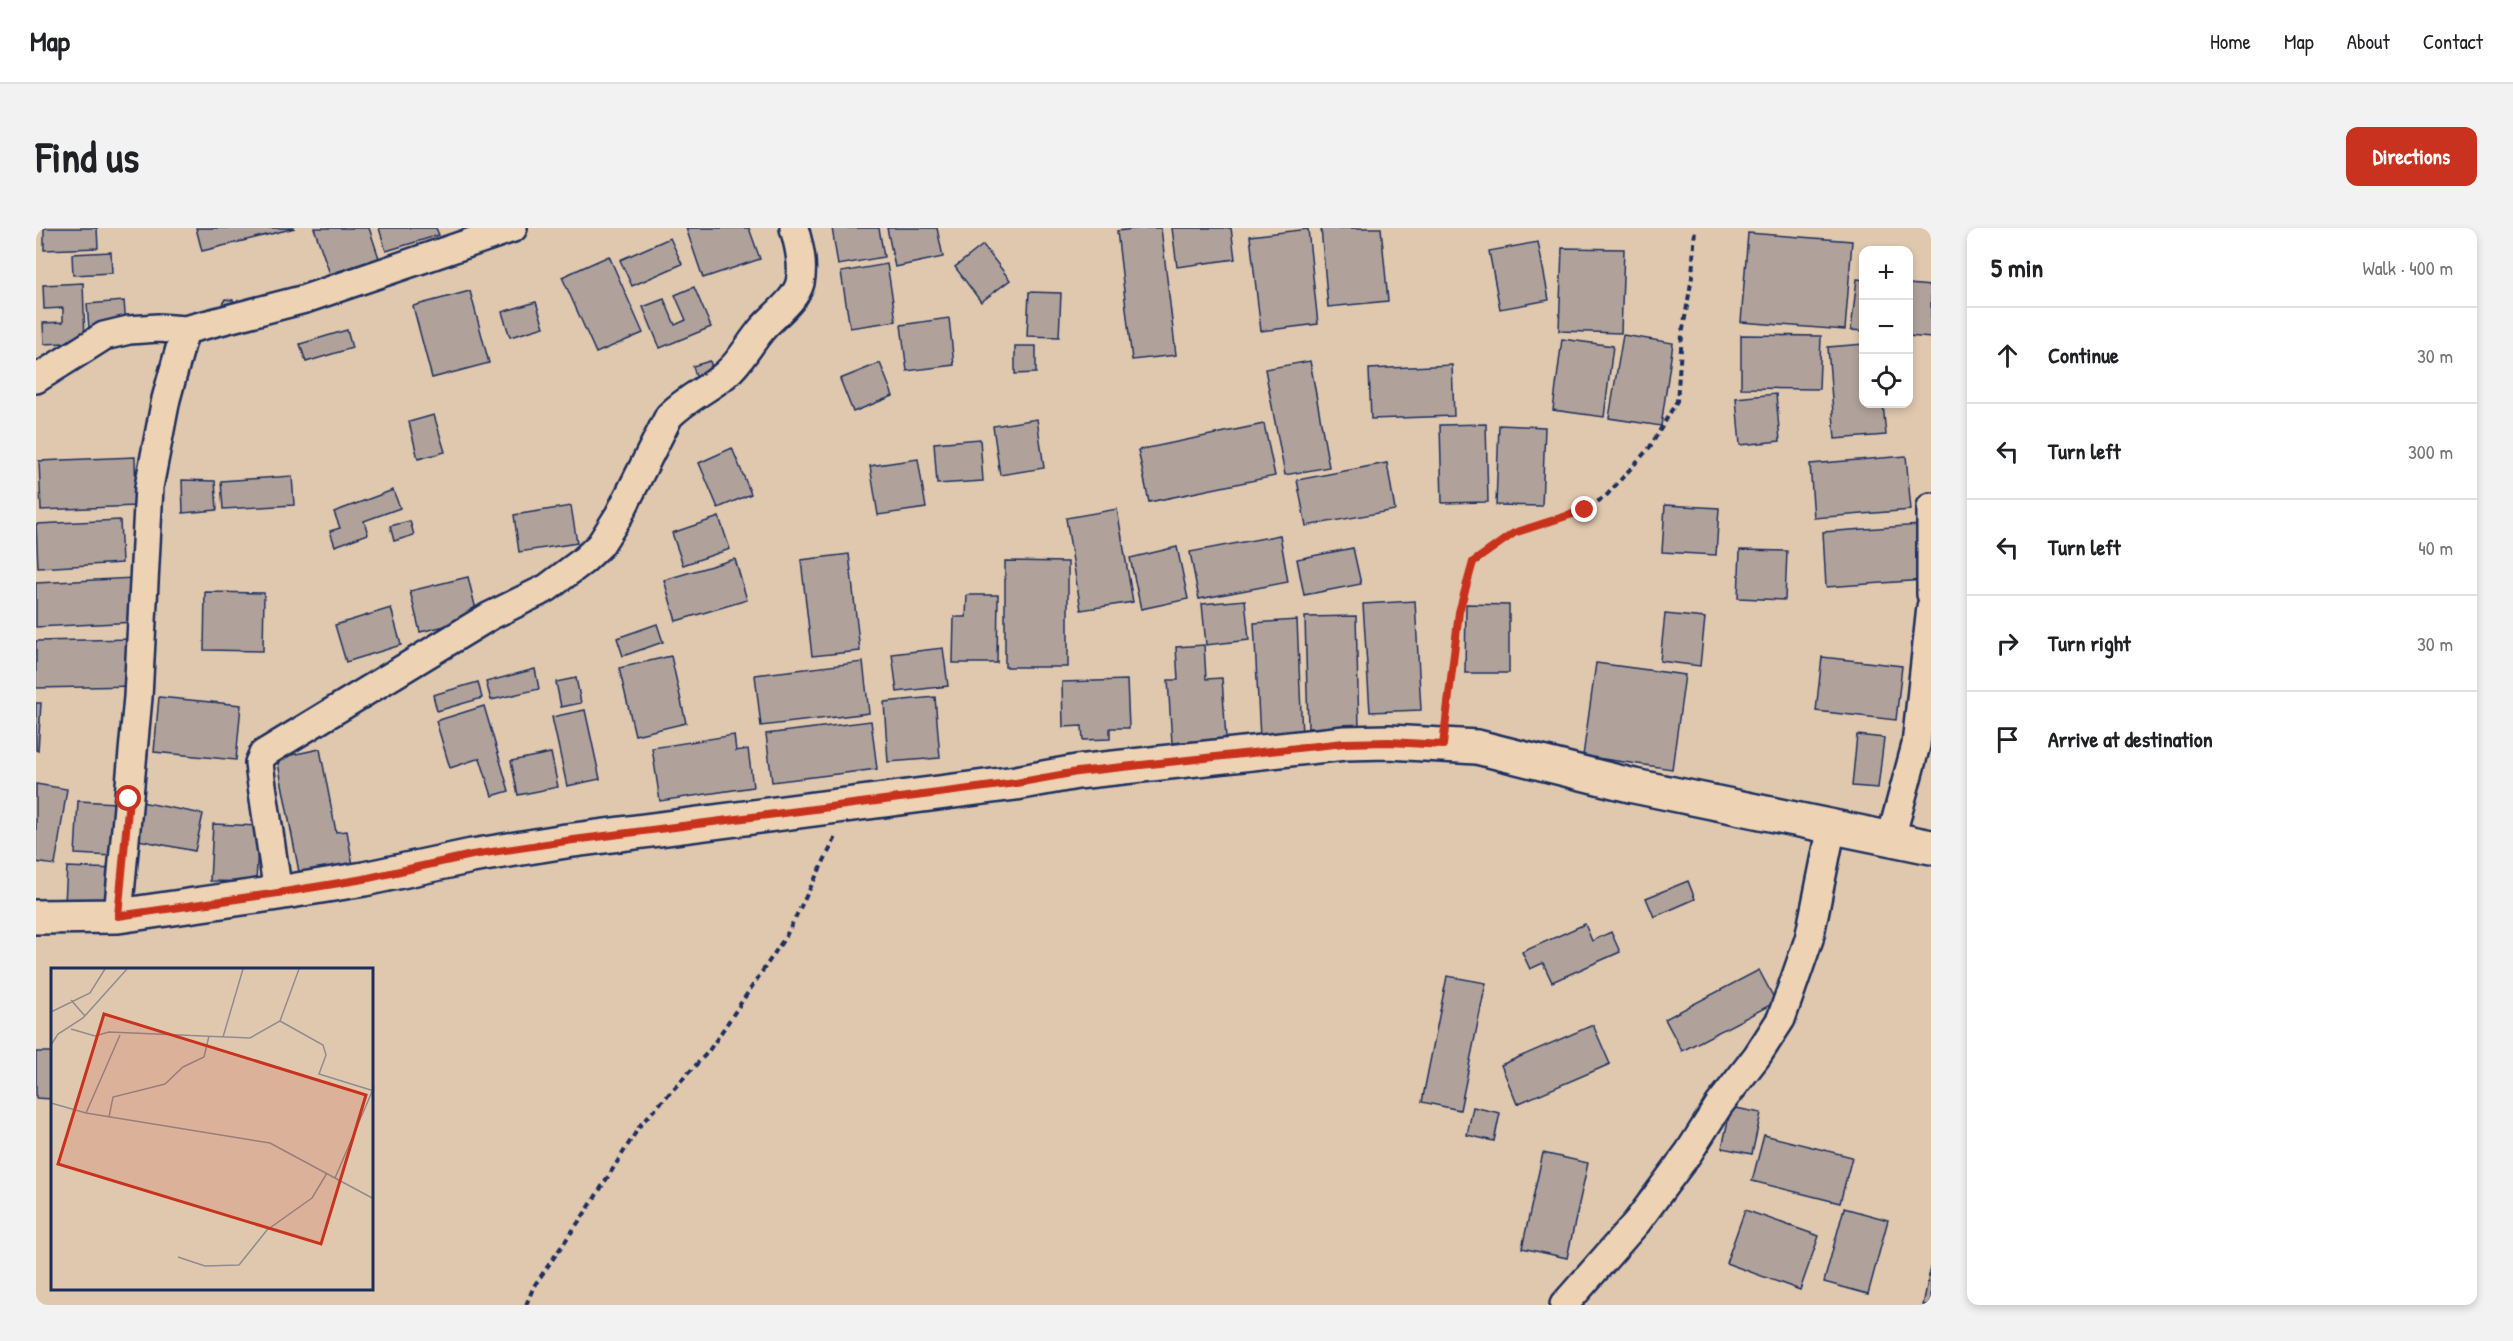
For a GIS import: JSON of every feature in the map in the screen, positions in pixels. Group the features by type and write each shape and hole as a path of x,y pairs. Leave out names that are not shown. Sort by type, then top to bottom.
{"street":[{"path":"36,379 105,336 129,330 158,328 185,330 305,299 513,228"},
{"path":"278,893 259,763 263,754 490,616 547,588 600,545 619,515 669,416 681,403 731,370 762,329 784,307 800,283 801,251 794,228"},
{"path":"118,916 138,697 149,487 166,399 185,330"},
{"path":"1931,507 1931,594"},
{"path":"1891,838 1916,746 1931,607"},
{"path":"36,917 118,916 364,879 472,855 855,802 1016,783 1077,772 1304,747 1389,742 1478,747 1634,786 1931,847"},
{"path":"1564,1305 1637,1221 1689,1152 1719,1104 1757,1056 1781,1019 1809,939 1832,826"}],"path":[{"path":"1443,745 1459,612 1473,562 1514,533 1585,510 1606,496 1650,447 1677,401 1682,335 1692,277 1695,228"},
{"path":"526,1305 534,1286 589,1207 641,1124 708,1052 786,936 855,802"}],"building":[{"path":"44,228 97,228 98,248 44,250"},
{"path":"196,228 295,228 202,251"},
{"path":"314,228 369,228 379,258 330,274"},
{"path":"379,228 436,228 439,235 386,251"},
{"path":"686,228 749,228 760,259 703,278"},
{"path":"832,228 879,228 884,257 838,265"},
{"path":"887,228 937,228 943,257 895,267"},
{"path":"1161,228 1176,355 1132,360 1117,231"},
{"path":"1172,228 1231,228 1235,259 1177,267"},
{"path":"1321,228 1381,228 1388,301 1328,307"},
{"path":"1308,229 1318,324 1261,331 1250,236"},
{"path":"1748,233 1852,241 1845,330 1741,322"},
{"path":"670,238 682,264 632,286 620,260"},
{"path":"1538,242 1549,300 1500,309 1489,251"},
{"path":"983,245 1010,280 981,302 955,267"},
{"path":"1562,248 1624,249 1621,333 1559,331"},
{"path":"111,252 112,273 73,275 72,254"},
{"path":"609,256 643,333 596,353 562,277"},
{"path":"887,264 896,321 850,328 841,272"},
{"path":"1857,279 1859,279 1859,331 1851,330"},
{"path":"83,283 85,342 44,344 43,323 63,322 63,308 44,309 43,285"},
{"path":"1913,284 1931,286 1931,338 1913,336"},
{"path":"694,287 711,327 660,348 643,307 664,299 675,325 686,320 675,295"},
{"path":"470,291 489,363 432,378 413,306"},
{"path":"1029,292 1061,293 1059,337 1027,336"},
{"path":"225,299 233,300 238,306 221,309"},
{"path":"124,301 126,325 89,328 87,304"},
{"path":"536,302 544,327 510,337 502,312"},
{"path":"949,318 954,365 907,371 901,325"},
{"path":"347,330 352,348 306,362 300,344"},
{"path":"1623,335 1673,343 1661,426 1609,418"},
{"path":"1741,335 1821,336 1819,389 1741,388"},
{"path":"1562,339 1613,346 1604,417 1553,410"},
{"path":"1859,344 1859,408 1883,408 1886,435 1835,439 1828,347"},
{"path":"1015,346 1036,346 1036,373 1015,374"},
{"path":"710,361 713,371 696,377 693,366"},
{"path":"1310,361 1329,467 1285,475 1265,369"},
{"path":"880,363 893,396 853,412 840,379"},
{"path":"1452,365 1454,416 1371,419 1369,369"},
{"path":"1776,394 1780,441 1740,445 1736,398"},
{"path":"434,415 445,452 418,459 409,422"},
{"path":"1037,419 1044,468 1000,475 993,426"},
{"path":"1264,424 1275,476 1149,502 1138,450"},
{"path":"1486,424 1488,502 1442,503 1440,425"},
{"path":"1499,425 1545,427 1542,506 1496,505"},
{"path":"980,439 983,481 937,484 934,443"},
{"path":"732,448 751,494 718,508 699,463"},
{"path":"1906,456 1911,510 1814,518 1810,464"},
{"path":"135,457 136,506 41,510 39,461"},
{"path":"918,459 926,508 878,515 870,466"},
{"path":"1387,463 1395,510 1306,526 1297,480"},
{"path":"292,476 294,505 223,509 221,481"},
{"path":"182,480 215,481 217,510 183,513"},
{"path":"393,490 400,508 364,521 368,534 335,546 330,531 340,528 334,512"},
{"path":"1665,505 1719,508 1716,555 1662,552"},
{"path":"571,506 577,543 519,552 514,515"},
{"path":"1117,509 1133,602 1081,610 1066,518"},
{"path":"719,517 730,549 683,565 672,533"},
{"path":"120,520 122,563 38,568 36,524"},
{"path":"410,521 414,535 394,541 390,526"},
{"path":"1920,525 1924,580 1826,587 1823,532"},
{"path":"1280,535 1288,582 1199,599 1190,552"},
{"path":"1177,547 1188,599 1141,609 1130,558"},
{"path":"1353,548 1361,584 1304,595 1297,559"},
{"path":"1740,550 1787,551 1785,600 1738,598"},
{"path":"849,554 860,651 812,656 801,560"},
{"path":"735,559 747,600 676,621 664,580"},
{"path":"1005,561 1068,562 1068,667 1005,667"},
{"path":"468,577 478,618 420,632 410,591"},
{"path":"134,578 137,622 36,627 36,583"},
{"path":"205,592 264,593 263,651 204,650"},
{"path":"967,595 998,595 997,663 953,663 954,617 966,617"},
{"path":"1245,600 1249,640 1206,645 1202,604"},
{"path":"1415,601 1421,710 1370,712 1363,604"},
{"path":"1466,604 1509,605 1509,673 1465,673"},
{"path":"391,608 401,645 346,662 335,625"},
{"path":"1665,614 1705,618 1700,666 1660,661"},
{"path":"1356,616 1359,727 1308,728 1305,617"},
{"path":"1297,620 1302,736 1260,738 1254,623"},
{"path":"657,624 663,642 623,656 617,638"},
{"path":"135,639 135,686 36,688 36,641"},
{"path":"1204,645 1206,679 1222,678 1226,739 1172,743 1168,680 1178,680 1176,647"},
{"path":"943,648 948,686 897,692 892,654"},
{"path":"671,656 686,723 635,735 619,668"},
{"path":"1822,657 1902,666 1896,720 1816,711"},
{"path":"863,662 869,713 761,726 755,675"},
{"path":"1596,663 1685,675 1672,769 1583,756"},
{"path":"535,669 539,689 491,700 486,682"},
{"path":"576,678 581,703 561,707 556,682"},
{"path":"1127,680 1129,728 1110,728 1110,739 1083,740 1082,726 1063,727 1062,682"},
{"path":"478,682 482,698 437,711 433,695"},
{"path":"159,697 241,705 236,760 154,752"},
{"path":"935,697 940,758 888,762 884,702"},
{"path":"36,703 41,703 38,751 36,750"},
{"path":"484,706 509,791 492,796 480,758 450,768 436,721"},
{"path":"585,710 600,779 567,786 552,717"},
{"path":"871,721 877,769 772,782 766,734"},
{"path":"734,735 736,751 748,749 753,787 660,801 652,748"},
{"path":"1857,735 1884,738 1878,788 1852,786"},
{"path":"320,749 336,832 347,831 353,866 300,877 277,758"},
{"path":"551,753 558,787 518,795 511,761"},
{"path":"36,784 67,789 55,865 36,862"},
{"path":"78,801 117,803 113,856 75,854"},
{"path":"141,802 203,814 195,851 133,839"},
{"path":"213,824 259,826 256,882 210,881"},
{"path":"67,867 116,869 113,906 65,903"},
{"path":"1688,881 1695,899 1654,917 1646,898"},
{"path":"1585,924 1592,941 1611,932 1620,952 1552,982 1543,963 1530,969 1522,952"},
{"path":"1759,970 1776,1002 1682,1051 1665,1019"},
{"path":"1447,976 1486,983 1460,1110 1422,1102"},
{"path":"1593,1025 1610,1064 1517,1104 1501,1065"},
{"path":"36,1052 51,1052 51,1099 36,1098"},
{"path":"1473,1107 1500,1113 1494,1141 1467,1135"},
{"path":"1731,1107 1761,1113 1752,1154 1722,1148"},
{"path":"1764,1135 1852,1157 1840,1203 1752,1181"},
{"path":"1543,1153 1588,1163 1567,1258 1522,1248"},
{"path":"1844,1208 1888,1220 1868,1294 1824,1282"},
{"path":"1745,1210 1819,1236 1800,1290 1726,1263"},
{"path":"1931,1266 1931,1305 1923,1305"}],"route":[{"path":"129,799 118,916 364,879 472,855 793,810 1016,783 1077,772 1344,743 1389,742 1443,745 1459,612 1473,562 1514,533 1585,510"}]}
